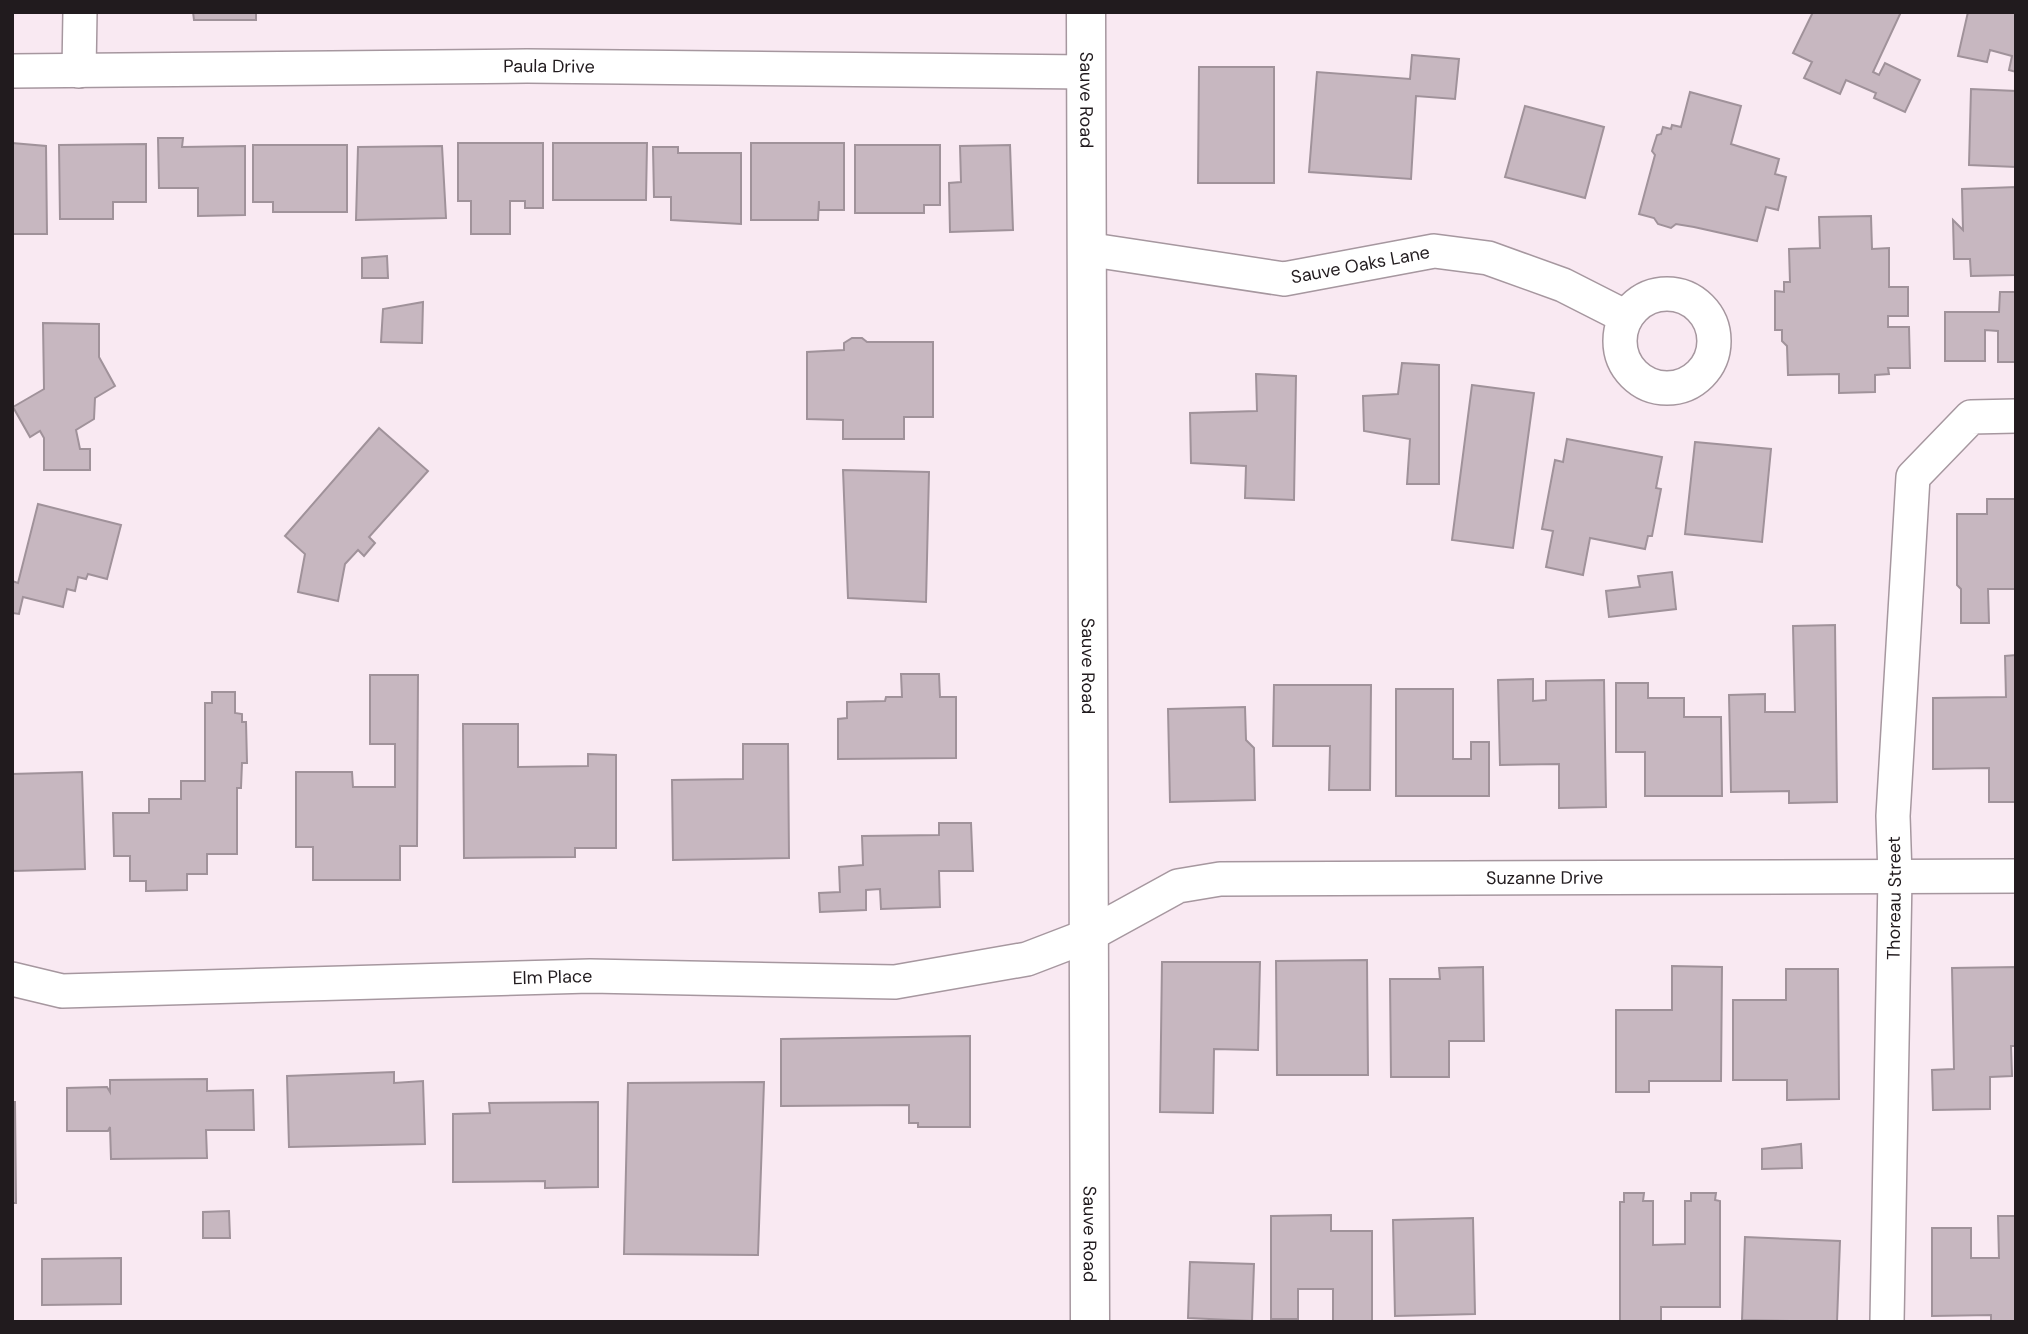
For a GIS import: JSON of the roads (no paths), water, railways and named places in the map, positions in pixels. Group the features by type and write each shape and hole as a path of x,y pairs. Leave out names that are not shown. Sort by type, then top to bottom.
{"street":[{"path":"79,71 80,12"},
{"name":"Sauve Road","path":"1086,12 1090,1322"},
{"name":"Paula Drive","path":"12,71 527,66 1086,72"},
{"name":"Sauve Oaks Lane","path":"1086,249 1284,279 1434,251 1488,258 1563,285 1626,317"},
{"name":"Thoreau Street","path":"1888,1322 1895,876 1893,816 1913,477 1971,417 2016,416"},
{"name":"Suzanne Drive","path":"1087,936 1178,886 1220,879 2016,876"},
{"name":"Elm Place","path":"12,979 62,991 590,976 895,982 1027,959 1087,936"}]}
